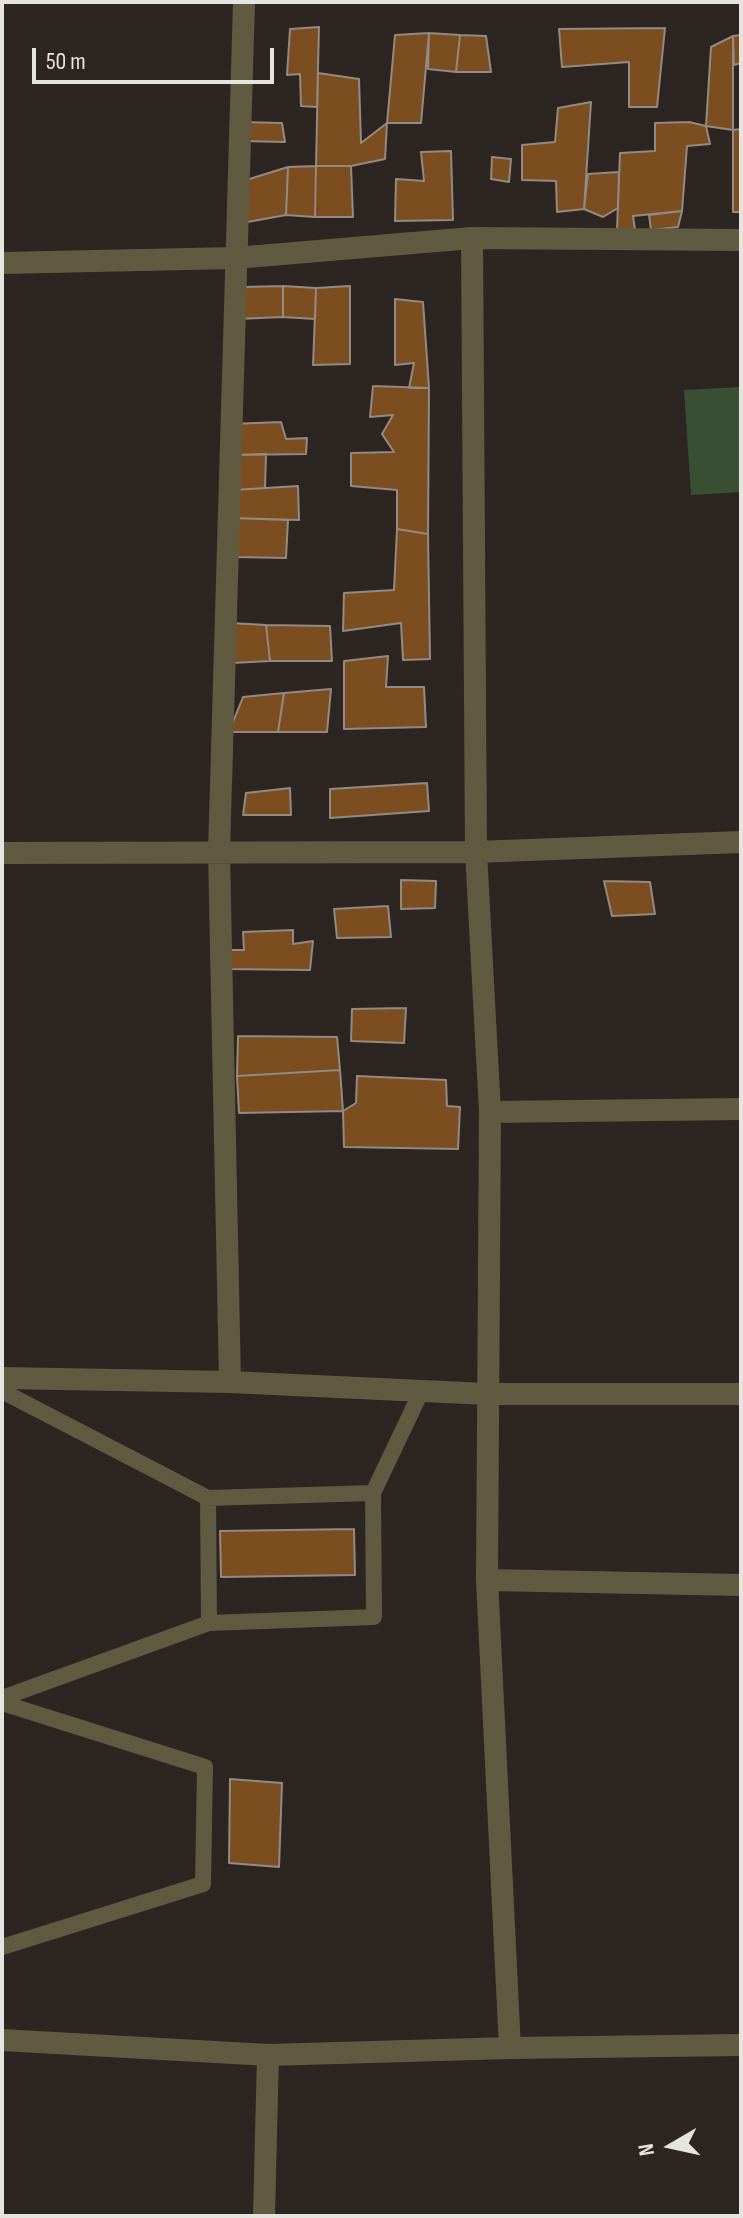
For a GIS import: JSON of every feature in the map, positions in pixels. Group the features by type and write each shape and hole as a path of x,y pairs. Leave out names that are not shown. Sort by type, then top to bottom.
{"street":[{"path":"230,1382 219,852 244,2"},
{"path":"472,238 476,852 490,1112 487,1580 510,2048"},
{"path":"2,263 235,258 472,238 741,240"},
{"path":"2,853 476,852 741,842"},
{"path":"490,1112 741,1109"},
{"path":"2,1378 230,1382 487,1394 741,1394"},
{"path":"487,1580 741,1585"},
{"path":"2,2040 268,2055 741,2045"},
{"path":"264,2216 268,2055"}],"lane":[{"path":"2,1391 208,1498 373,1493"},
{"path":"2,1701 209,1623 374,1617 373,1493 421,1392"},
{"path":"208,1498 209,1623"},
{"path":"2,1701 205,1767 203,1884 2,1947"}],"green space":[{"path":"741,387 741,492 691,495 684,390"}],"building":[{"path":"319,27 317,107 301,106 300,74 287,75 290,29"},
{"path":"665,28 657,107 629,107 629,62 562,67 559,29"},
{"path":"429,33 460,35 456,72 428,69"},
{"path":"429,33 421,123 387,123 395,35"},
{"path":"460,35 486,36 491,72 456,72"},
{"path":"741,35 741,63 734,65 733,36"},
{"path":"733,36 733,130 706,126 711,47"},
{"path":"318,73 359,79 361,143 387,123 385,159 351,166 316,166"},
{"path":"591,102 584,209 557,212 556,181 522,180 522,145 555,142 558,108"},
{"path":"241,122 282,123 285,142 242,141"},
{"path":"689,122 706,126 710,144 687,146 682,211 633,216 635,230 617,229 620,153 655,151 655,123"},
{"path":"741,129 741,212 733,212 733,130"},
{"path":"451,151 453,220 395,221 396,179 424,181 421,152"},
{"path":"492,157 511,159 509,182 491,179"},
{"path":"316,166 351,166 353,217 315,217"},
{"path":"316,166 315,217 286,215 288,167"},
{"path":"288,167 286,215 242,223 243,181"},
{"path":"619,172 618,208 603,217 584,209 588,174"},
{"path":"682,211 678,227 651,230 649,215"},
{"path":"283,286 283,317 237,319 242,287"},
{"path":"283,286 316,288 315,319 283,317"},
{"path":"350,286 350,364 313,365 316,288"},
{"path":"395,299 423,302 429,388 409,388 414,363 395,365"},
{"path":"373,386 429,388 428,534 397,529 397,490 351,486 351,453 394,452 382,434 393,415 370,417"},
{"path":"281,422 286,439 307,438 306,454 233,455 231,424"},
{"path":"266,454 265,488 234,490 233,455"},
{"path":"298,486 299,520 234,518 234,490"},
{"path":"234,518 288,520 286,558 235,557"},
{"path":"397,529 428,534 430,659 403,660 401,623 343,631 344,593 394,590"},
{"path":"231,623 266,625 270,661 232,663"},
{"path":"266,625 330,626 332,661 270,661"},
{"path":"388,656 386,687 424,687 426,727 344,729 344,661"},
{"path":"331,689 327,732 278,732 284,693"},
{"path":"284,693 278,732 229,732 243,697"},
{"path":"427,783 429,811 330,818 330,789"},
{"path":"290,788 291,815 243,815 246,793"},
{"path":"401,880 436,881 435,908 401,909"},
{"path":"604,881 650,882 655,914 612,916"},
{"path":"388,906 391,937 337,938 334,909"},
{"path":"293,930 293,944 313,941 310,970 223,969 222,950 244,950 243,932"},
{"path":"406,1008 404,1043 351,1041 352,1009"},
{"path":"238,1036 337,1037 340,1070 237,1076"},
{"path":"340,1070 343,1111 239,1113 237,1076"},
{"path":"357,1076 446,1080 447,1106 460,1107 458,1149 344,1147 343,1111 356,1103"},
{"path":"354,1529 355,1575 221,1577 220,1531"},
{"path":"230,1779 282,1783 279,1867 229,1863"}]}
